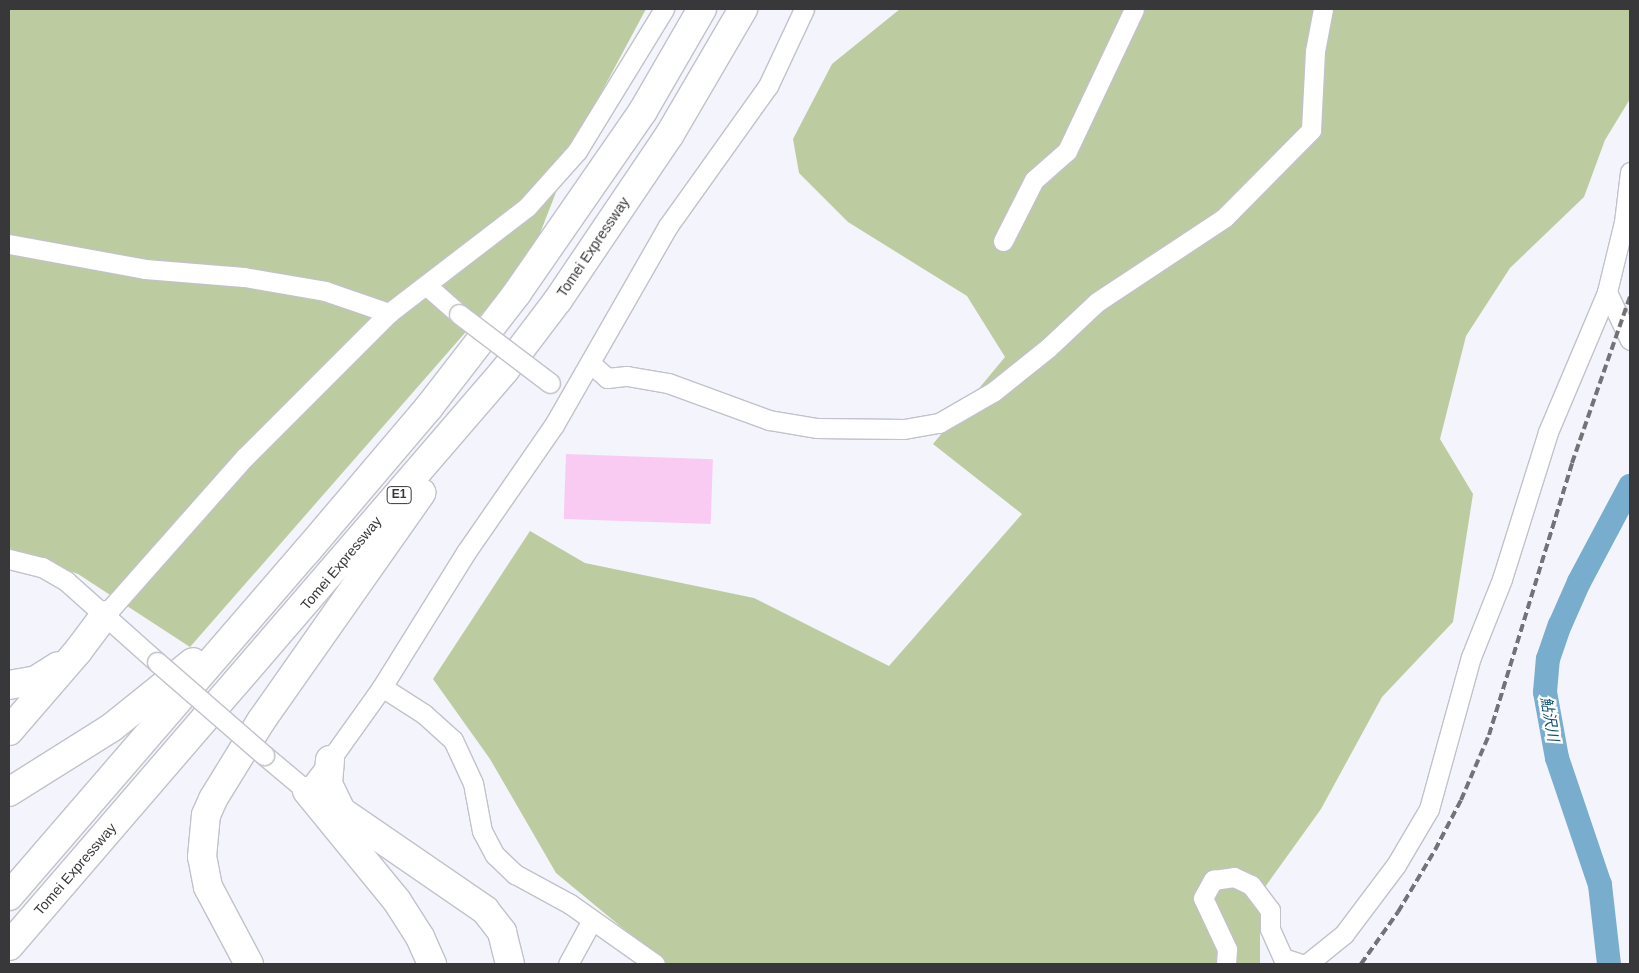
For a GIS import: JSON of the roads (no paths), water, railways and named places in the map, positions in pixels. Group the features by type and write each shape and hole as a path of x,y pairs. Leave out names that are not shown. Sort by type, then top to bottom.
{"highway":[{"name":"E1","path":"9,896 429,407 518,293 642,111 702,9"},
{"name":"Tomei Expressway","path":"9,946 505,370 558,300 670,134 743,9"},
{"path":"249,964 215,904 204,871 204,828 213,799 261,721 505,370"},
{"path":"10,792 146,702 195,661 307,551"},
{"path":"9,685 36,680 56,668 105,615"},
{"path":"9,732 78,651 105,615"},
{"path":"330,760 328,784 341,811 485,910 502,932 510,964"},
{"path":"308,791 396,901 420,937 432,964"}],"street":[{"path":"105,615 245,458 389,313 527,208 577,151 664,9"},
{"path":"9,559 42,567 66,581 264,755 308,791 382,687 466,552 570,398 668,226 768,86 804,9"},
{"path":"1003,241 1034,180 1067,150 1134,9"},
{"path":"590,363 607,378 627,376 668,383 769,420 817,428 904,429 939,423 993,392 1048,348 1097,302 1224,218 1312,130 1315,51 1324,9"},
{"path":"1307,964 1344,934 1396,865 1429,809 1471,656 1502,579 1548,432 1607,292 1624,222 1630,172"},
{"path":"9,244 145,269 244,278 325,291 389,313"},
{"path":"426,285 459,314 570,398"},
{"path":"1607,292 1630,340"},
{"path":"382,687 424,714 453,740 474,783 482,831 495,855 515,874 592,920 654,964"},
{"path":"1226,964 1227,949 1203,898 1213,880 1234,877 1251,885 1270,910 1270,929 1284,958 1302,964"},
{"path":"568,964 592,920"}],"waterway":[{"name":"鮎沢川","path":"1609,964 1600,885 1557,758 1545,692 1548,659 1560,625 1579,582 1630,486"}],"railway":[{"path":"1361,964 1398,912 1435,850 1461,800 1489,735 1572,463 1630,296"}]}
